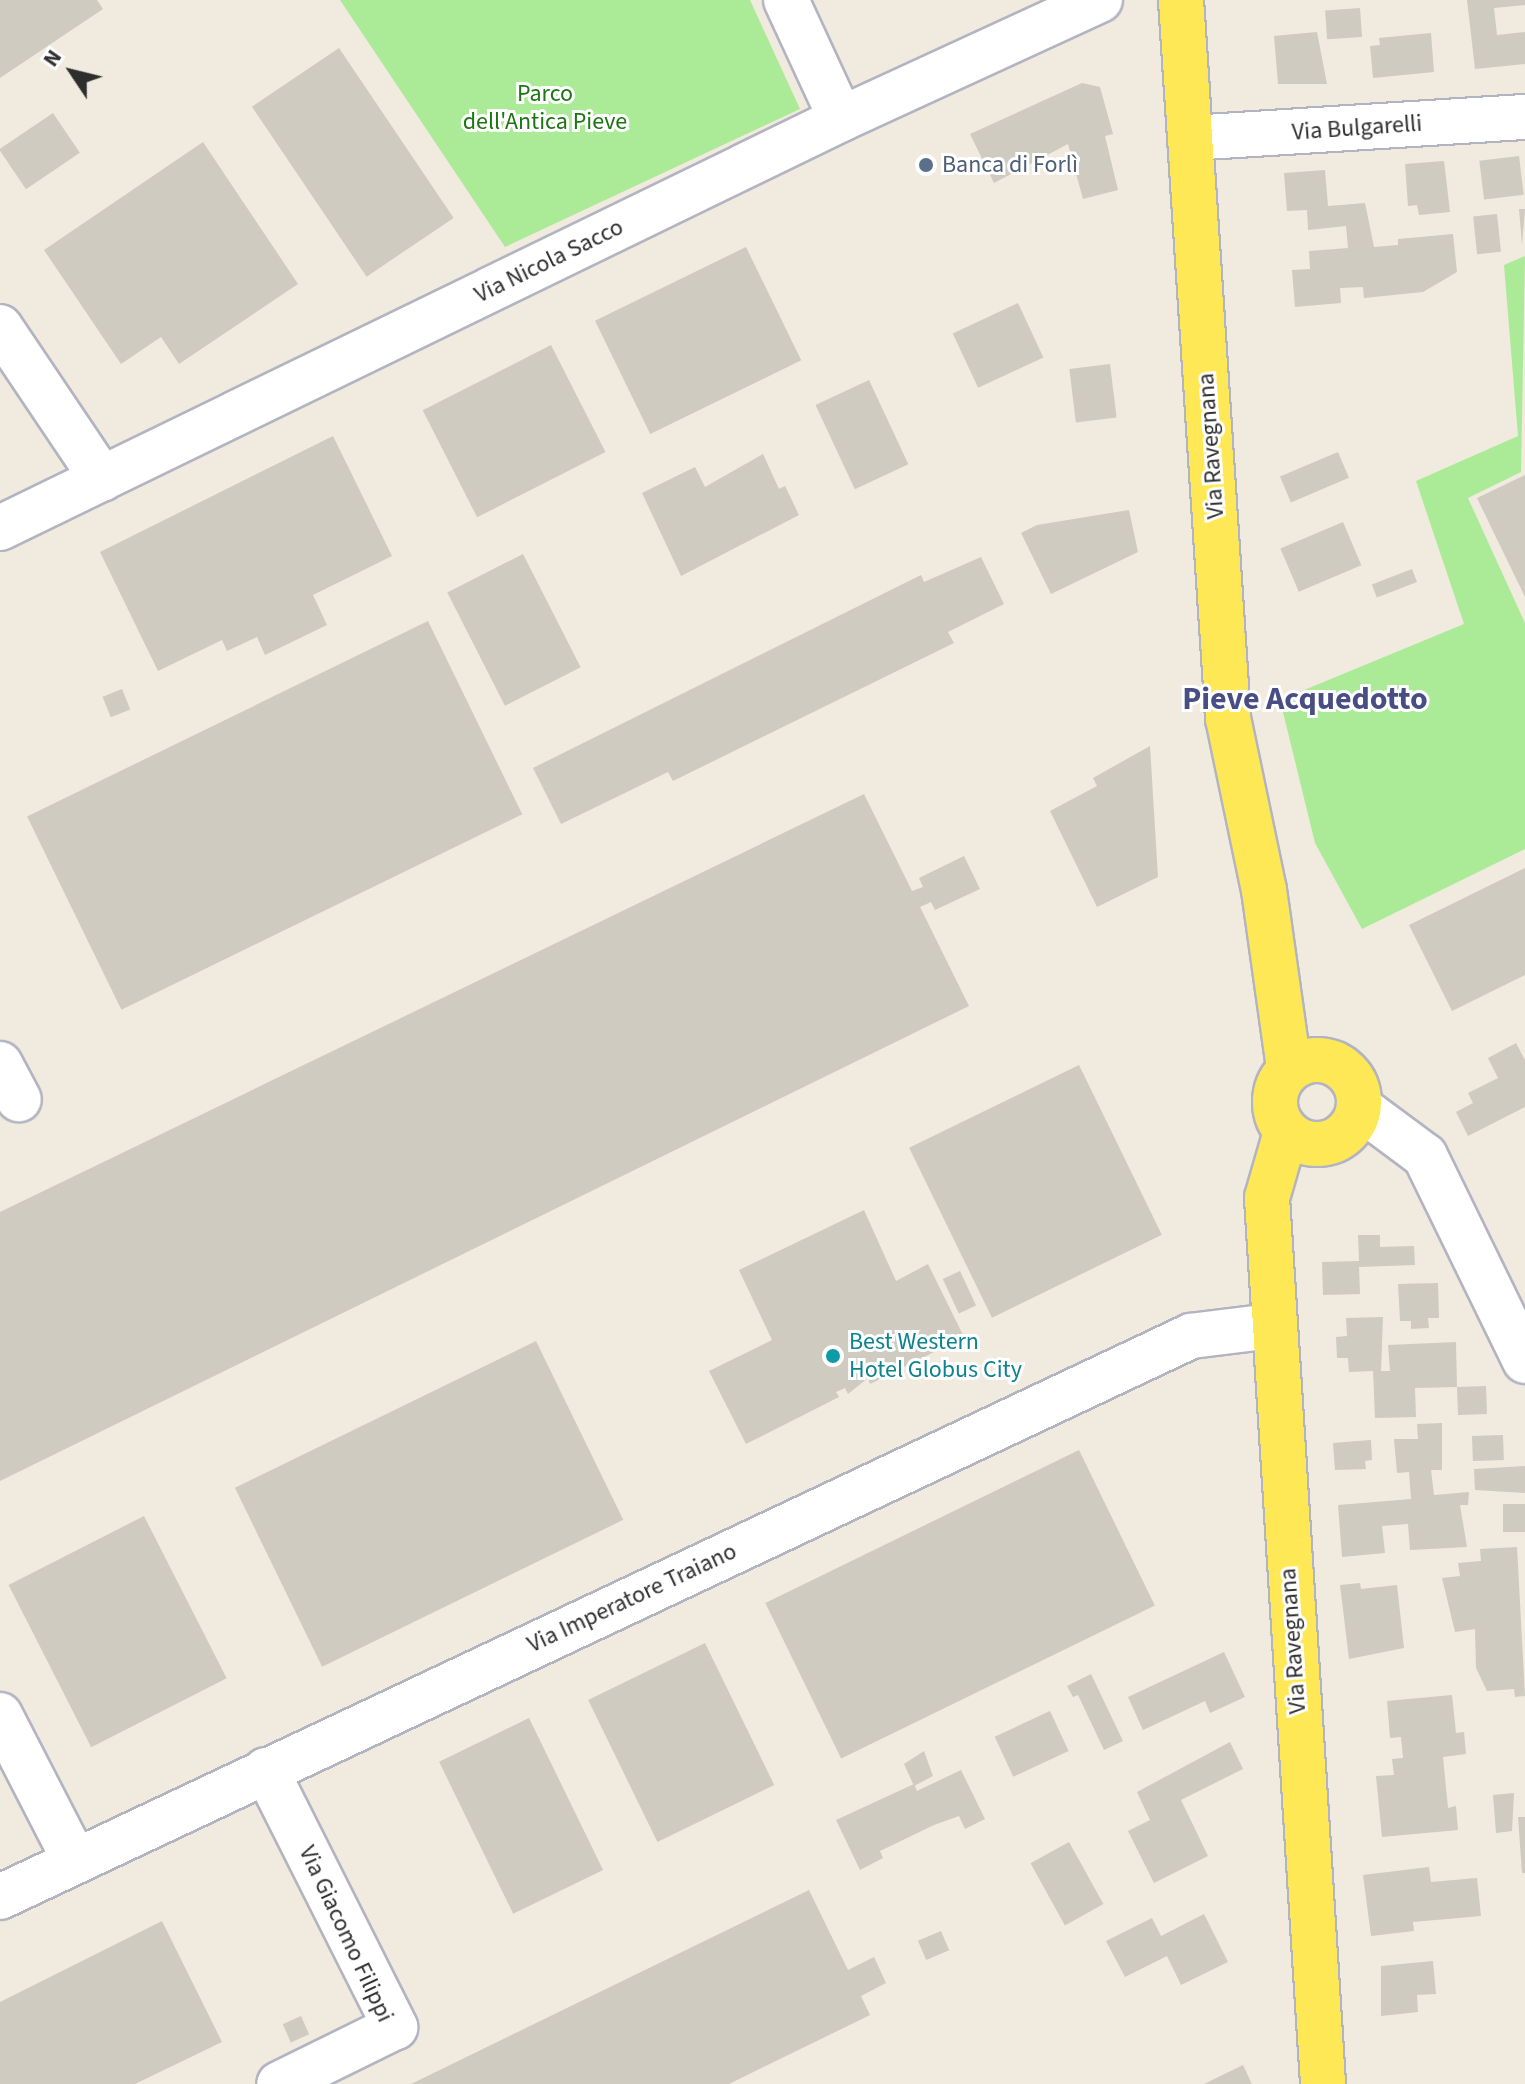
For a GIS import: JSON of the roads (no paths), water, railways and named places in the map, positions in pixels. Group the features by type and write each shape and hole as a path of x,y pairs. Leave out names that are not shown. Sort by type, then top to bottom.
{"main road":[{"name":"Via Ravegnana","path":"1181,0 1228,718 1304,1064"},
{"path":"1332,1062 1354,1080 1353,1119 1327,1143 1295,1137 1278,1120 1275,1093 1304,1064 1332,1062"},
{"name":"Via Ravegnana","path":"1295,1137 1267,1198 1323,2084"}],"street":[{"path":"786,0 841,119"},
{"name":"Via Nicola Sacco","path":"0,528 841,119 1100,0"},
{"name":"Via Bulgarelli","path":"1190,138 1525,117"},
{"path":"0,327 102,479"},
{"path":"1353,1119 1425,1156 1525,1361"},
{"name":"Via Imperatore Traiano","path":"0,1897 74,1859 1191,1336 1273,1326"},
{"path":"0,1715 74,1859"},
{"name":"Via Giacomo Filippi","path":"266,1770 395,2027 279,2084"}],"place":[{"name":"Banca di Forlì","path":"926,165"},
{"name":"Best Western Hotel Globus City","path":"833,1356"}],"district":[{"name":"Pieve Acquedotto","path":"1305,699"}],"park label":[{"name":"Parco dell'Antica Pieve","path":"545,108"}]}
